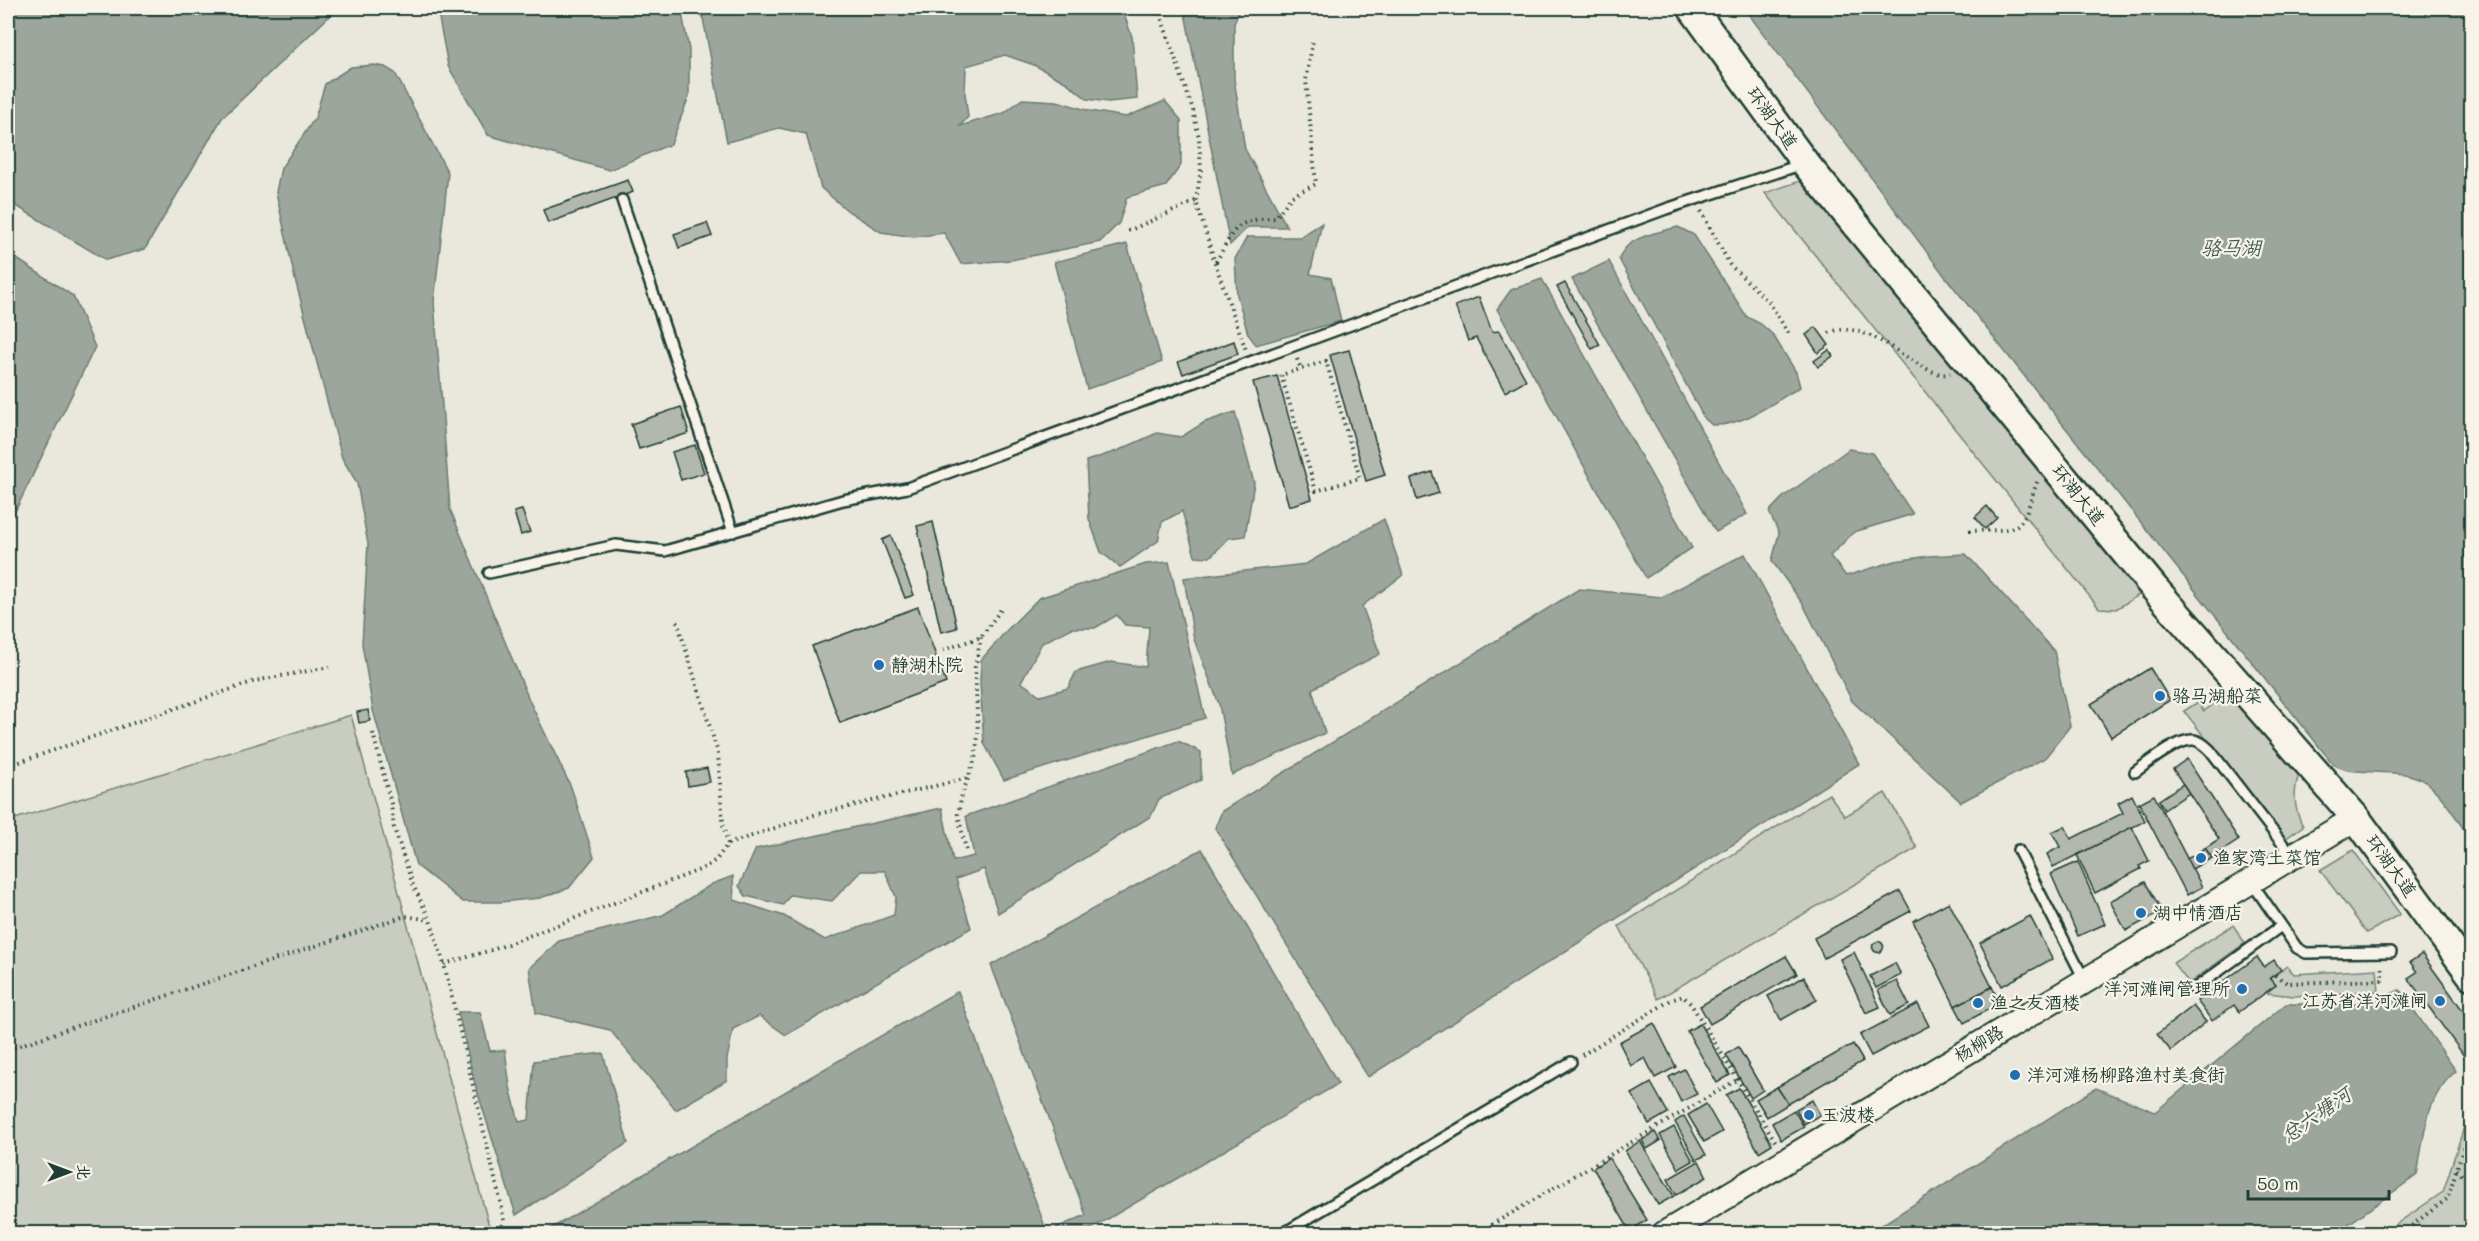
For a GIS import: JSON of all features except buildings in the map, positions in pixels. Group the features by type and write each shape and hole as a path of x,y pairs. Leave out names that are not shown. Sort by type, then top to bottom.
{"main road":[{"name":"环湖大道","path":"1692,8 1805,163 2155,589 2356,818 2472,976"}],"street":[{"name":"杨柳路","path":"1664,1233 2356,818"}],"lane":[{"path":"489,573 616,545 665,551 843,500 907,488 1696,199 1805,163"},
{"path":"622,200 733,532"},
{"path":"2134,772 2177,744 2192,740 2200,742 2211,750 2292,856"},
{"path":"2018,850 2085,981"},
{"path":"2250,881 2297,948 2306,952 2386,952"},
{"path":"2194,989 2281,926"},
{"path":"1282,1233 1571,1062"}],"path":[{"path":"1158,8 1193,110 1199,138 1201,169 1196,201 1250,362"},
{"path":"1215,263 1235,230 1252,219 1275,218 1292,196 1316,184 1306,80 1313,40"},
{"path":"1696,199 1730,266 1769,302 1789,334"},
{"path":"1128,231 1196,201"},
{"path":"1829,333 1837,329 1859,332 1900,351 1936,374 1945,375 1967,360"},
{"path":"1293,346 1300,369"},
{"path":"1326,361 1360,478 1316,491 1281,375 1300,369 1326,361"},
{"path":"1969,531 2011,530 2019,526 2024,520 2046,456"},
{"path":"966,850 958,814 975,759 978,736 975,667 981,637 1002,608"},
{"path":"677,621 717,753 723,824 728,844"},
{"path":"944,650 981,637"},
{"path":"8,766 255,681 329,667"},
{"path":"373,733 391,804 394,828 413,885 430,920 444,964 501,1204 504,1221 498,1233"},
{"path":"444,964 495,949 702,869 716,860 728,844 814,815 968,778"},
{"path":"8,1049 405,916 430,920"},
{"path":"2274,975 2287,983 2382,980 2386,952"},
{"path":"1571,1062 1671,1000 1683,996 1787,1160"},
{"path":"1476,1233 1737,1080"},
{"path":"2407,1229 2447,1199 2472,1122"},
{"path":"2457,1168 2472,1188"}],"shaded area":[{"path":"1806,179 2144,592 2116,609 2099,608 1765,193"},
{"path":"2229,693 2300,771 2295,799 2297,813 2303,826 2285,839 2184,711 2198,702 2204,711"},
{"path":"351,715 491,1233 8,1233 8,821"},
{"path":"1885,793 1917,848 1658,999 1619,926 1829,794 1845,816"},
{"path":"2353,850 2400,914 2367,933 2320,870"},
{"path":"2233,925 2245,943 2189,983 2173,963"},
{"path":"2287,966 2294,974 2377,969 2379,991 2294,996 2266,993 2276,985 2270,978"},
{"path":"2465,1124 2471,1133 2471,1233 2383,1233 2443,1192"}],"water":[{"path":"8,8 338,8 222,118 145,249 106,260 8,201"},
{"path":"437,8 681,8 689,50 689,96 671,144 609,170 488,135 448,66"},
{"path":"701,8 1122,8 1132,37 1137,99 1108,102 1087,99 1067,83 1034,65 1005,55 966,66 965,93 968,117 960,126 1004,113 1022,99 1057,101 1090,111 1126,117 1165,101 1181,120 1181,165 1166,186 1127,197 1119,223 1100,242 1011,260 961,264 944,233 914,237 881,232 848,211 821,188 806,134 779,128 727,142"},
{"path":"1184,8 1240,8 1234,24 1234,79 1245,149 1287,227 1248,227 1230,245"},
{"name":"骆马湖","path":"1744,8 2471,8 2471,840 2442,798 2420,779 2403,774 2347,770 2333,764 1944,275"},
{"path":"374,65 385,67 395,73 448,173 434,302 450,509 530,702 571,787 594,857 569,888 540,898 501,902 463,902 416,865 373,710 362,644 368,544 357,483 342,458 295,279 276,192 281,168 315,118 325,84 351,67"},
{"path":"1322,223 1310,274 1331,278 1341,321 1256,345 1248,334 1237,295 1235,259 1247,237 1300,237"},
{"path":"1678,227 1694,235 1747,317 1761,324 1773,335 1796,372 1800,387 1758,412 1735,422 1712,425 1704,418 1619,259 1628,245 1635,240"},
{"path":"1127,244 1162,362 1087,389 1054,262"},
{"path":"8,253 73,296 95,347 8,526"},
{"path":"1609,261 1747,514 1716,532 1572,279"},
{"path":"1542,279 1692,548 1646,578 1497,309 1511,290"},
{"path":"1235,412 1254,483 1245,536 1229,538 1210,557 1195,556 1182,511 1162,522 1158,541 1120,567 1101,552 1089,519 1086,461 1117,451 1157,433 1181,437 1205,422"},
{"path":"1849,449 1872,453 1913,514 1854,532 1830,556 1846,576 1895,561 1966,554 2054,651 2070,726 2045,758 1961,802 1852,701 1803,604 1772,561 1779,533 1769,512 1782,498"},
{"path":"1384,519 1403,575 1362,606 1380,654 1312,689 1325,733 1232,775 1219,704 1194,639 1184,578 1306,564"},
{"path":"1745,554 1859,764 1368,1077 1215,828 1222,811 1579,589 1662,597"},
{"path":"1169,562 1205,718 1004,780 984,743 980,683 981,660 1039,598 1146,564","holes":["1117,615 1125,625 1149,627 1146,667 1111,662 1076,672 1068,688 1041,696 1021,682 1042,643 1072,628 1095,628"]},
{"path":"1178,741 1201,752 1201,780 1159,799 1151,816 998,913 984,869 956,879 971,928 786,1035 759,1016 733,1029 727,1059 727,1080 676,1110 610,1030 536,1013 529,968 559,941 663,915 712,884 733,876 734,900 784,916 825,940 894,915 896,897 885,871 861,871 832,901 790,895 783,905 746,896 739,886 756,849 942,808 953,861 974,856 966,816"},
{"path":"1202,849 1338,1084 1084,1233 543,1233 958,991 1047,1232 1086,1215 991,965"},
{"name":"总六塘河","path":"2400,990 2456,1071 2446,1081 2432,1105 2424,1132 2417,1175 2336,1233 1869,1233 2096,1088 2155,1112 2286,1004 2367,1004"},
{"path":"458,1012 480,1012 490,1051 505,1050 510,1087 519,1122 529,1120 534,1061 603,1053 628,1143 516,1215 475,1084"}],"place":[{"name":"静湖朴院","path":"879,665"},
{"name":"骆马湖船菜","path":"2160,696"},
{"name":"渔家湾土菜馆","path":"2201,858"},
{"name":"湖中情酒店","path":"2141,913"},
{"name":"洋河滩闸管理所","path":"2242,989"},
{"name":"江苏省洋河滩闸","path":"2440,1001"},
{"name":"渔之友酒楼","path":"1978,1003"},
{"name":"洋河滩杨柳路渔村美食街","path":"2015,1075"},
{"name":"玉波楼","path":"1809,1115"}]}
